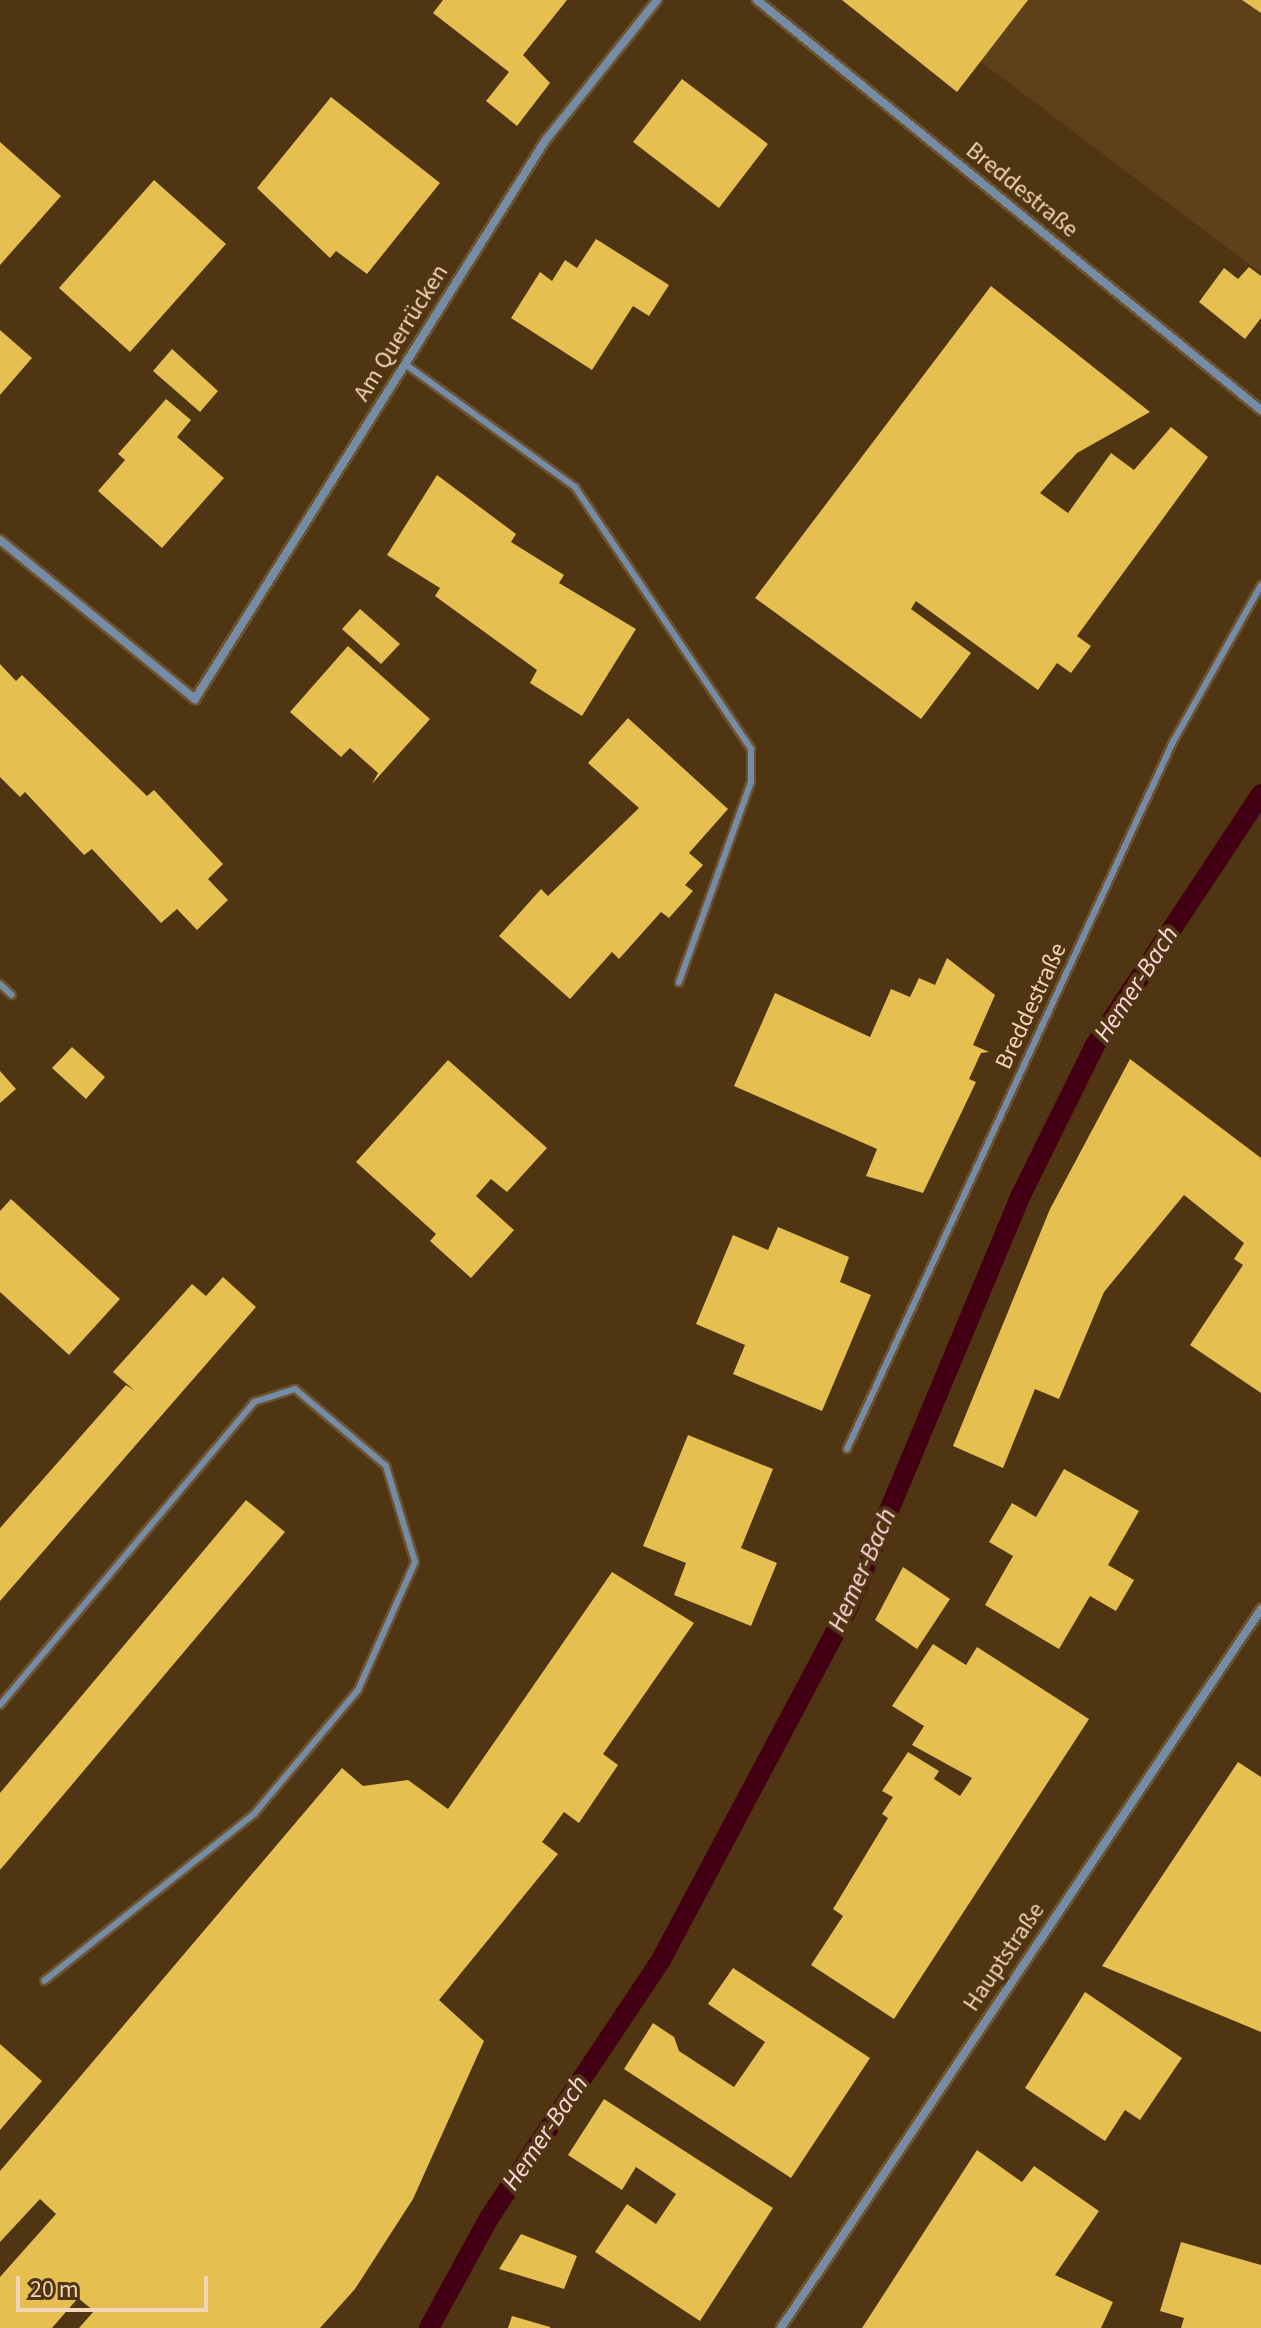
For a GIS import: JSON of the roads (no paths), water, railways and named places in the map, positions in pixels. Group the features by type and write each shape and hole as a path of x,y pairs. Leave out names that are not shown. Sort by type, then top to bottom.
{"street":[{"name":"Am Querrücken","path":"0,540 195,699 545,141 657,0"},
{"name":"Breddestraße","path":"757,0 1261,410"},
{"name":"Hauptstraße","path":"781,2328 1261,1609"}],"lane":[{"path":"405,364 575,487 751,749 751,782 679,982"},
{"name":"Breddestraße","path":"847,1449 1173,742 1261,585"},
{"path":"0,984 12,995"},
{"path":"0,1705 254,1402 295,1389 386,1466 415,1562 358,1690 254,1814 44,1981"}],"waterway":[{"name":"Hemer-Bach","path":"429,2328 489,2218 661,1960 849,1606 1021,1195 1095,1045 1261,794"}]}
